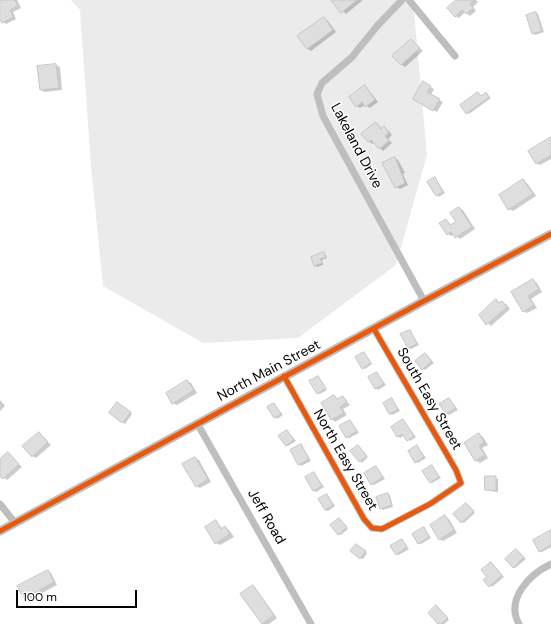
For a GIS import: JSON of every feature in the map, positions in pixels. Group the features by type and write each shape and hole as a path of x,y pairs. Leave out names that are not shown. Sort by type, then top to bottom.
{"street":[{"name":"Lakeland Drive","path":"402,0 378,25 352,57 322,83 317,94 324,116 424,300"},
{"path":"409,0 455,56"},
{"name":"North Main Street","path":"0,531 284,376 374,329 424,300 551,234"},
{"name":"South Easy Street","path":"374,329 456,470 461,483"},
{"name":"North Easy Street","path":"284,376 364,519 372,528 382,529 430,504 461,483"},
{"name":"Jeff Road","path":"197,423 311,624"},
{"path":"0,504 15,523"},
{"path":"518,624 515,598 527,582 551,564"}],"shaded area":[{"path":"71,0 413,0 427,155 396,265 298,338 203,343 103,286 91,166 80,10"}],"building":[{"path":"0,0 15,0 18,6 10,10 13,17 2,23 0,19"},
{"path":"331,0 357,0 341,13"},
{"path":"456,0 474,0 470,4 473,8 466,14 462,10 455,17 447,8"},
{"path":"536,12 542,31 532,34 526,15"},
{"path":"324,17 333,30 307,49 297,36"},
{"path":"411,39 420,48 401,65 392,56"},
{"path":"56,64 59,88 40,90 37,66"},
{"path":"423,81 431,86 427,92 440,99 433,111 413,99"},
{"path":"365,85 375,100 365,107 362,102 356,107 349,97"},
{"path":"478,92 481,96 486,92 489,97 466,114 460,105"},
{"path":"376,122 381,129 384,126 389,133 385,136 389,141 379,149 371,140 368,142 361,134"},
{"path":"551,137 551,155 536,164 528,151"},
{"path":"395,157 405,183 395,188 382,163"},
{"path":"435,177 443,192 436,196 427,182"},
{"path":"523,179 533,194 508,210 499,195"},
{"path":"459,207 472,227 455,238 451,232 447,235 439,223 446,219 450,225 456,222 450,213"},
{"path":"324,252 326,257 320,259 322,263 314,266 311,257"},
{"path":"533,279 539,289 528,296 534,305 523,312 511,292"},
{"path":"496,299 499,303 502,301 507,307 486,325 479,315"},
{"path":"410,330 417,344 408,348 400,334"},
{"path":"364,352 371,363 362,369 355,357"},
{"path":"425,353 432,361 422,370 415,361"},
{"path":"377,372 384,384 375,389 368,377"},
{"path":"318,376 326,388 317,394 309,381"},
{"path":"187,380 194,390 172,404 166,393"},
{"path":"334,395 337,399 343,396 347,402 340,407 344,413 331,420 321,403"},
{"path":"392,398 398,410 389,414 383,403"},
{"path":"449,398 456,408 446,414 439,404"},
{"path":"117,402 131,412 122,423 109,413"},
{"path":"274,403 281,414 274,418 267,407"},
{"path":"403,419 414,436 407,441 402,434 397,437 391,427"},
{"path":"350,420 357,431 346,438 339,426"},
{"path":"287,430 294,440 286,446 278,436"},
{"path":"39,432 48,442 32,457 22,446"},
{"path":"479,433 484,442 479,446 485,455 475,461 464,443"},
{"path":"301,444 309,459 298,465 290,450"},
{"path":"358,445 367,456 359,462 350,451"},
{"path":"417,445 424,457 415,463 408,451"},
{"path":"8,452 19,464 3,479 0,476 0,459"},
{"path":"195,457 208,479 196,487 182,464"},
{"path":"432,465 439,477 430,483 422,471"},
{"path":"376,466 383,477 371,485 364,473"},
{"path":"314,472 322,486 313,491 305,477"},
{"path":"485,476 496,476 496,491 485,490"},
{"path":"388,493 392,505 380,509 376,497"},
{"path":"327,494 333,505 325,510 318,499"},
{"path":"466,503 474,511 461,523 453,514"},
{"path":"445,515 454,530 439,540 430,525"},
{"path":"339,518 347,527 338,535 330,525"},
{"path":"216,520 221,529 225,526 230,534 215,544 205,527"},
{"path":"424,527 429,537 418,544 412,534"},
{"path":"551,530 551,545 539,552 533,540"},
{"path":"402,539 407,547 396,555 390,546"},
{"path":"356,544 366,551 360,559 350,551"},
{"path":"516,549 524,557 513,568 505,559"},
{"path":"491,562 502,575 489,587 483,580 487,577 481,570"},
{"path":"48,570 54,582 24,599 17,586"},
{"path":"253,585 274,615 262,624 240,594"},
{"path":"436,605 448,618 441,624 438,624 428,613"}],"cycle path":[{"path":"0,531 424,301 551,234"},
{"path":"284,376 364,519 372,528 382,529 430,504 461,483 456,470 374,329"}]}
